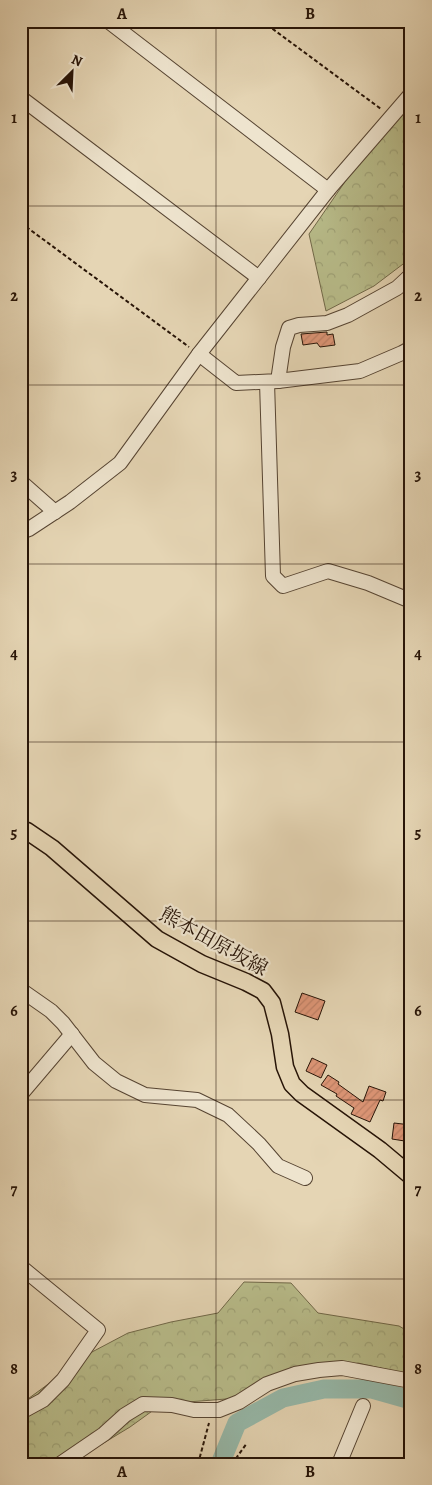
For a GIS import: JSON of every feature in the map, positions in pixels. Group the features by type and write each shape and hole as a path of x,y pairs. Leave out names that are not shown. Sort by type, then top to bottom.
{"main road":[{"name":"熊本田原坂線","path":"21,829 52,848 157,939 202,964 263,991 272,1004 280,1034 285,1067 292,1084 302,1094 380,1150 411,1176"}],"street":[{"path":"108,21 328,190"},
{"path":"21,532 30,529 55,512 120,463 200,354 328,190 411,94"},
{"path":"21,98 259,278"},
{"path":"411,275 398,288 348,315 327,323 299,325 289,328 273,381 273,576 284,586 328,571 368,583 411,601"},
{"path":"200,354 236,383 273,381 360,371 402,354 411,348"},
{"path":"21,482 55,512"},
{"path":"21,990 51,1011 72,1034 94,1063 116,1081 145,1095 197,1100 228,1115 260,1144 278,1166 305,1178"},
{"path":"21,1094 72,1034"},
{"path":"21,1267 98,1330 64,1380 43,1400 21,1412"},
{"path":"60,1464 96,1440 125,1415 143,1404 172,1405 194,1410 219,1410 239,1402 268,1384 295,1374 342,1368 411,1381"},
{"path":"339,1464 362,1406"}],"path":[{"path":"262,21 391,116"},
{"path":"21,223 200,354"},
{"path":"198,1464 212,1410"},
{"path":"232,1464 247,1443"}],"green space":[{"path":"411,95 411,258 374,286 326,311 309,234 351,173"},
{"path":"244,1282 291,1283 318,1313 399,1326 411,1333 411,1375 358,1363 271,1384 239,1398 162,1404 130,1427 69,1464 21,1464 21,1404 92,1352 128,1333 218,1313"}],"building":[{"path":"327,332 327,335 333,334 335,345 320,347 317,343 303,345 301,334"},
{"path":"302,993 325,1001 318,1020 295,1012"},
{"path":"312,1058 327,1065 321,1078 306,1071"},
{"path":"328,1075 363,1102 369,1086 386,1092 383,1101 380,1100 370,1122 351,1114 354,1108 336,1096 337,1094 321,1085"},
{"path":"394,1123 411,1125 411,1142 392,1139"}],"waterway":[{"path":"220,1464 237,1423 283,1398 324,1389 372,1389 411,1400"}]}
